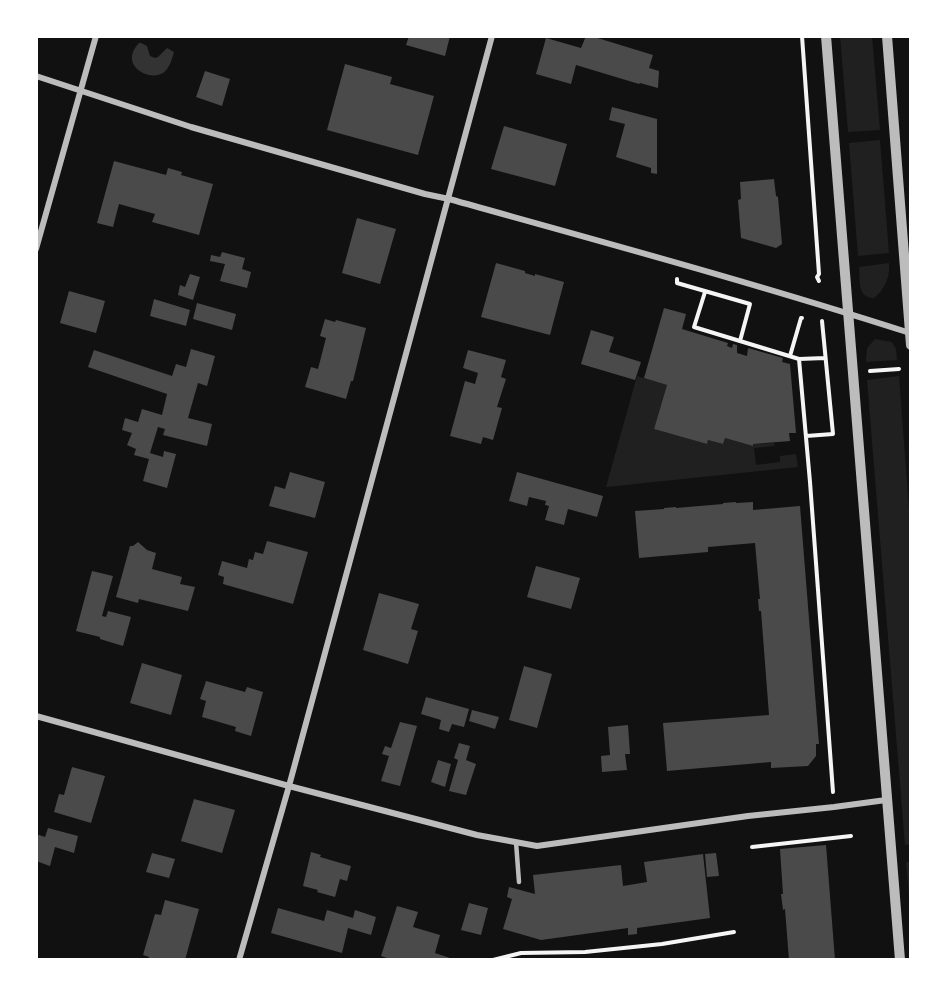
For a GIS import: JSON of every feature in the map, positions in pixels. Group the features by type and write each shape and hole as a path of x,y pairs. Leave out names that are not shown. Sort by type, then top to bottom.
{"street":[{"path":"36,249 96,36"},
{"path":"239,960 289,786 492,36"},
{"path":"826,36 900,960"},
{"path":"887,36 911,345"},
{"path":"36,76 191,128 424,194 449,199 848,313 910,333"},
{"path":"36,716 477,835 537,846 747,816 886,800"}],"lane":[{"path":"516,842 519,882"}],"path":[{"path":"802,36 819,281"},
{"path":"676,283 750,304 740,341"},
{"path":"705,292 694,327 799,359 825,358"},
{"path":"806,436 833,434 822,317"},
{"path":"790,356 801,318 822,324"},
{"path":"799,359 833,796"},
{"path":"866,372 899,369"},
{"path":"752,847 851,836"},
{"path":"493,960 520,953 585,952 662,944 734,932"}],"shaded area":[{"path":"840,36 872,36 880,130 848,132"},
{"path":"139,43 147,46 150,56 155,58 167,48 174,52 170,64 163,73 150,75 138,70 134,65 133,51"},
{"path":"880,140 889,253 858,256 849,143"},
{"path":"889,263 888,278 881,291 874,298 865,295 860,287 859,267"},
{"path":"875,339 892,342 896,349 897,360 866,362 867,348"},
{"path":"637,376 667,385 654,429 707,444 708,440 723,444 725,438 753,446 753,444 774,443 775,446 754,448 756,465 780,462 780,456 796,454 798,467 606,487"},
{"path":"899,376 911,536 911,844 905,845 867,380"},
{"path":"906,862 911,862 911,919"}],"building":[{"path":"409,36 450,36 445,56 406,45"},
{"path":"586,36 653,55 649,68 659,71 658,88 576,65 571,84 536,74 546,38 581,48"},
{"path":"345,64 392,77 390,84 434,96 418,155 327,130"},
{"path":"205,71 230,79 222,106 196,97"},
{"path":"612,107 657,119 657,174 651,173 651,168 616,157 625,124 609,120"},
{"path":"504,126 567,144 555,186 491,169"},
{"path":"114,161 166,175 168,168 182,172 181,175 213,184 199,235 152,222 155,214 119,204 113,227 97,223"},
{"path":"774,179 782,244 776,248 741,238 738,200 741,199 740,182"},
{"path":"357,218 396,229 380,284 342,273"},
{"path":"222,252 245,258 242,269 251,272 247,288 220,281 225,264 210,261 211,255 220,257"},
{"path":"496,263 535,276 535,274 564,282 550,335 481,317"},
{"path":"190,274 200,277 193,300 178,295 180,285 185,287"},
{"path":"69,291 105,301 96,333 60,323"},
{"path":"154,299 190,310 186,326 150,316"},
{"path":"197,303 236,314 232,330 193,319"},
{"path":"664,308 686,314 682,329 728,343 727,346 732,348 733,344 737,345 737,353 747,356 748,348 783,358 782,362 790,364 796,433 789,433 790,441 753,444 753,446 725,438 723,444 708,440 707,444 654,429 667,385 644,378"},
{"path":"325,319 366,328 353,381 351,381 346,399 305,387 311,367 318,369 326,338 320,336"},
{"path":"591,330 614,337 609,352 641,362 635,380 581,364"},
{"path":"191,349 215,356 207,386 198,383 188,418 212,424 207,446 163,435 165,429 158,427 150,453 163,457 164,451 176,454 167,488 143,481 149,459 134,455 136,449 127,445 132,433 122,430 125,418 138,422 142,409 162,415 167,394 88,367 94,350 172,376 176,364 186,367"},
{"path":"468,350 506,360 501,377 506,379 497,407 502,408 493,440 483,437 481,444 450,436 465,381 475,384 478,373 463,368"},
{"path":"290,472 325,482 315,518 269,506 275,486 285,489"},
{"path":"517,472 603,496 597,517 568,509 564,525 545,520 549,506 545,505 546,501 529,497 527,506 509,501"},
{"path":"753,502 753,510 800,506 819,744 816,744 816,756 808,766 771,768 771,762 667,771 663,723 769,715 755,543 708,547 708,552 639,558 635,511"},
{"path":"267,541 308,552 293,604 223,584 224,577 218,575 222,561 247,568 249,559 253,560 255,552 263,554"},
{"path":"138,542 147,550 156,553 152,569 182,577 180,584 195,587 188,611 139,599 138,603 116,597 130,546"},
{"path":"536,566 580,578 571,609 527,597"},
{"path":"92,571 113,576 102,616 106,617 108,611 131,617 123,646 76,631"},
{"path":"379,593 419,604 411,629 418,631 408,664 363,650"},
{"path":"142,663 182,675 171,715 130,703"},
{"path":"524,666 552,674 537,728 509,720"},
{"path":"206,681 245,692 247,687 263,692 251,736 235,731 236,727 202,717 206,701 200,699"},
{"path":"426,697 469,709 464,727 452,724 449,732 439,729 441,720 421,714"},
{"path":"472,710 499,717 495,729 469,721"},
{"path":"400,722 417,726 400,786 381,781 389,756 382,754 385,746 391,748"},
{"path":"628,725 630,754 625,754 627,770 602,772 601,756 610,755 608,727"},
{"path":"459,743 470,746 466,760 476,764 466,795 449,791 458,760 454,758"},
{"path":"438,760 451,764 445,787 431,782"},
{"path":"72,767 105,776 91,823 54,812 59,794 64,795"},
{"path":"194,799 235,810 222,853 181,841"},
{"path":"48,828 78,836 74,853 55,847 50,866 36,861 36,834 45,837"},
{"path":"826,845 835,960 789,960 785,909 783,910 781,894 783,894 780,849"},
{"path":"311,852 351,866 347,881 340,879 335,897 303,886"},
{"path":"152,853 175,859 169,878 146,872"},
{"path":"716,853 719,876 707,877 705,854"},
{"path":"703,854 710,918 637,928 637,934 628,935 628,928 541,940 503,929 512,899 507,897 509,887 535,894 533,875 621,865 623,886 647,882 644,862"},
{"path":"165,900 199,909 185,960 148,960 149,957 143,955 155,914 161,915"},
{"path":"469,903 488,908 481,935 461,930"},
{"path":"397,906 418,912 413,927 440,935 435,953 456,960 393,960 381,956"},
{"path":"278,908 324,921 327,910 353,918 355,910 376,917 371,935 348,928 342,953 271,933"}]}
